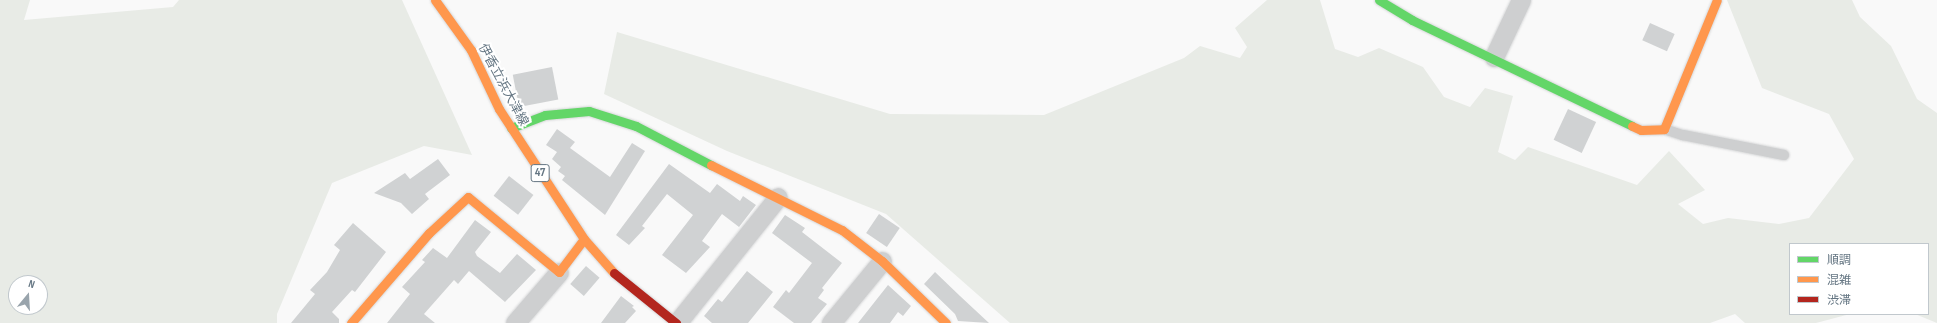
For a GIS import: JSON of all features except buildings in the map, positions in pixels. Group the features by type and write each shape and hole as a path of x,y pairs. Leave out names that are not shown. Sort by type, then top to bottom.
{"street":[{"name":"伊香立浜大津線","path":"435,0 471,50 499,109 584,239 619,278 676,323"},
{"path":"1379,0 1412,20 1494,57 1642,130 1664,129 1717,0"},
{"path":"1494,57 1521,0"},
{"path":"511,128 545,115 589,111 636,126 698,159 778,197 842,230 882,261 946,323"},
{"path":"351,323 429,233 468,197 559,272"},
{"path":"676,323 778,197"},
{"path":"515,323 559,272 584,239"},
{"path":"831,323 882,261"}],"lane":[{"path":"1664,129 1784,155"}],"shaded area":[{"path":"0,0 30,0 24,20 173,7 179,0 402,0 472,155 424,146 332,183 277,314 277,323 0,323"},
{"path":"1267,0 1320,0 1335,49 1358,57 1379,48 1423,67 1444,97 1470,107 1485,88 1513,96 1498,152 1515,160 1528,147 1637,185 1669,151 1705,190 1678,204 1703,224 1728,218 1779,224 1809,218 1854,159 1829,114 1762,88 1727,0 1852,0 1860,17 1891,46 1917,99 1937,113 1937,323 1917,315 1929,315 1929,243 1789,243 1789,315 1846,315 1816,323 1745,323 1735,314 1710,323 1010,323 886,214 727,151 604,94 617,32 890,114 1044,115 1184,58 1200,46 1240,58 1247,47 1235,28"}],"traffic: fast":[{"path":"1379,0 1412,20 1632,126"},
{"path":"511,128 545,115 589,111 636,126 711,165"}],"traffic: slow":[{"path":"435,0 471,50 499,109 584,239 614,273"},
{"path":"1632,126 1641,130 1664,129 1717,0"},
{"path":"711,165 842,230 882,261 946,323"},
{"path":"351,323 429,233 468,197 559,272 584,239"}],"traffic: jam":[{"path":"614,273 676,323"}]}
